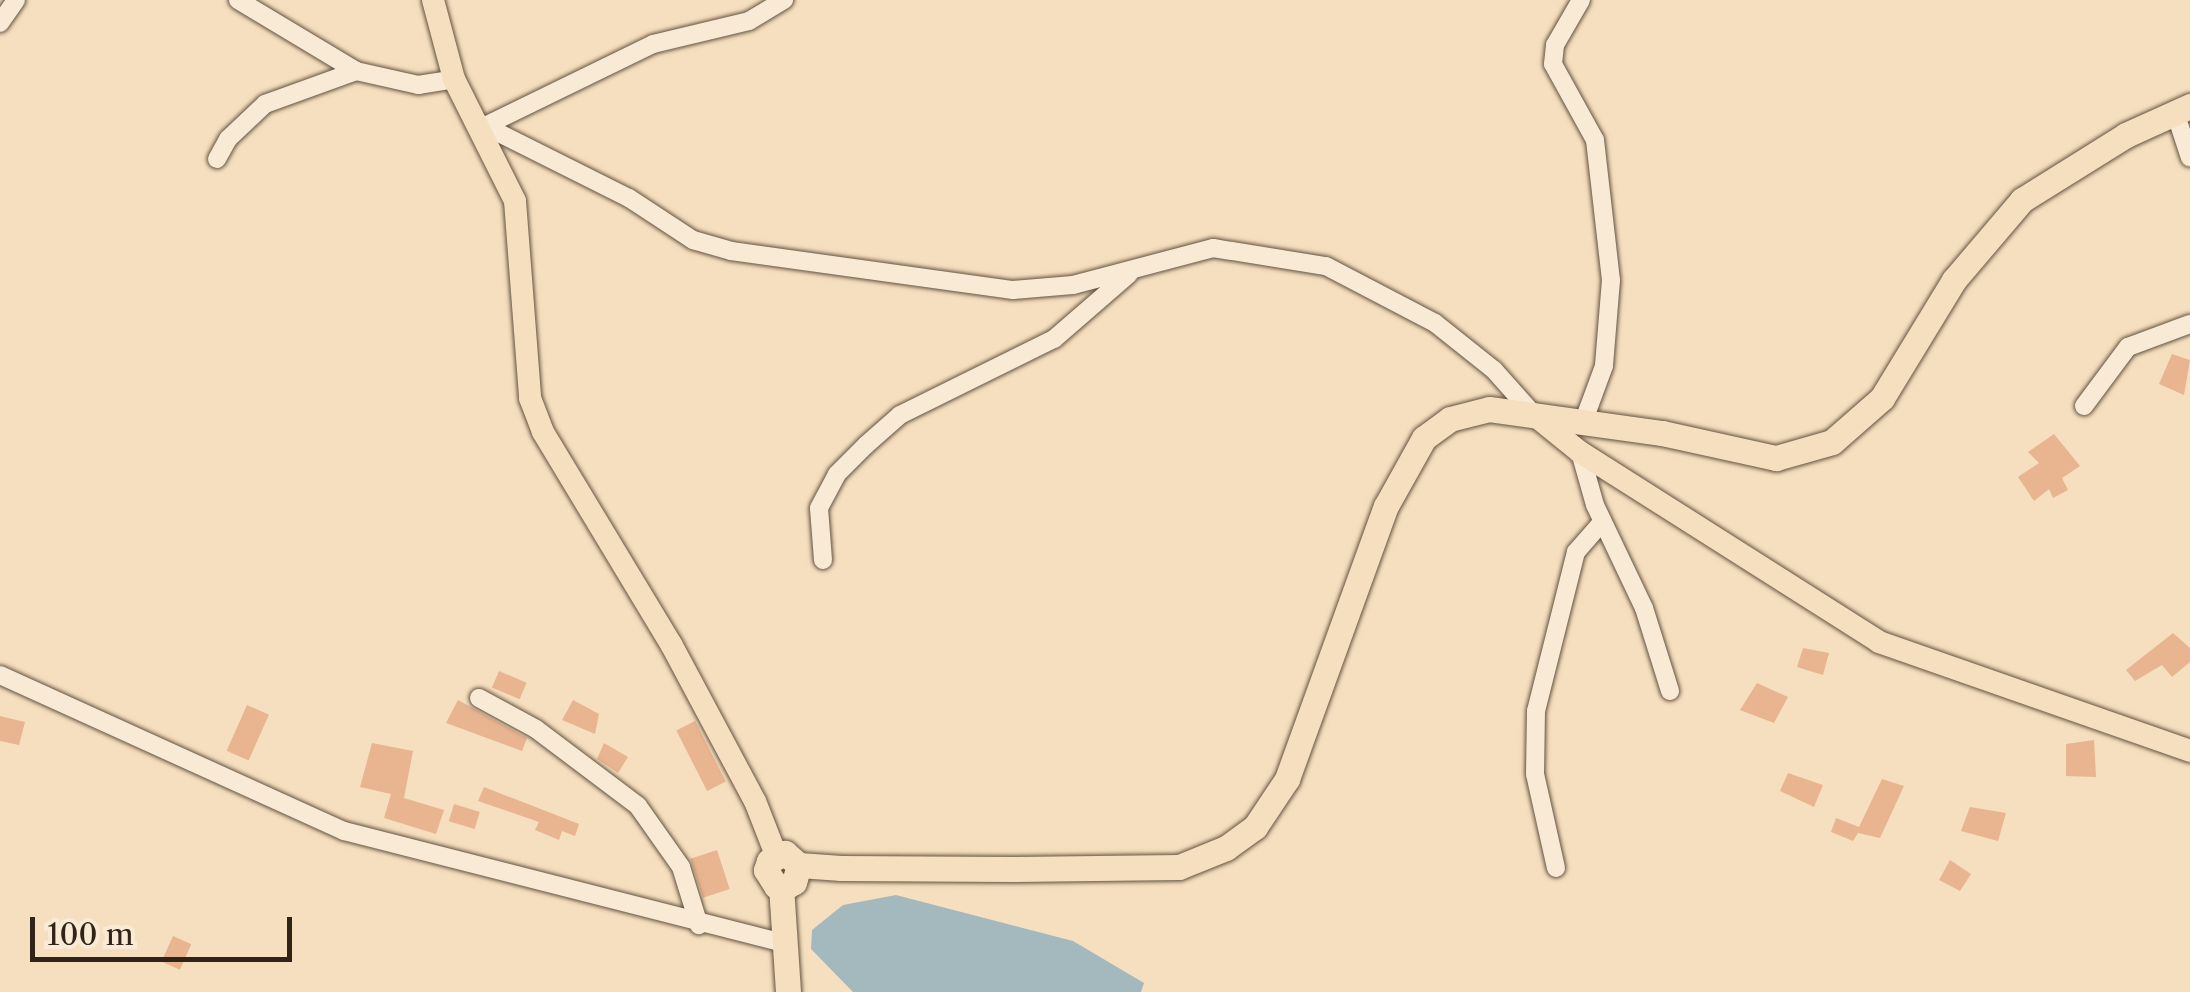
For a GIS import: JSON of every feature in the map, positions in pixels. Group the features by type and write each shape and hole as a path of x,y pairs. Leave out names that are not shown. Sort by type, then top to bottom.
{"highway":[{"path":"788,992 780,942 781,886 794,882 788,860 1179,867 1226,848 1255,827 1287,779 1405,464 1450,419 1489,409 1584,420 1776,458 1832,442 1882,398 1954,280 2022,200 2182,109"}],"main road":[{"path":"433,0 454,78 484,123 515,201 530,398 542,432 670,644 788,860"},
{"path":"1533,414 1580,452 1879,642 2190,751"}],"street":[{"path":"0,23 16,0"},
{"path":"238,0 356,71 418,85 454,78"},
{"path":"484,123 653,44 749,21 784,0"},
{"path":"1582,0 1555,45 1553,64 1595,140 1610,280 1604,366 1584,420"},
{"path":"217,159 228,139 265,104 356,71"},
{"path":"2182,109 2190,158"},
{"path":"484,123 710,247 1013,290 1131,271 1227,248 1326,266 1435,323 1494,370 1533,414"},
{"path":"823,560 818,508 837,474 866,445 914,407 1054,340 1131,271"},
{"path":"2084,406 2128,346 2190,324"},
{"path":"1580,452 1602,522 1644,608 1670,691"},
{"path":"1556,868 1534,774 1536,712 1576,552 1602,522"},
{"path":"0,675 344,831 699,925 780,942"},
{"path":"478,698 536,728 638,806 680,867 699,925"}],"water":[{"path":"896,895 1073,941 1144,983 1141,992 853,992 811,949 812,930 843,905"}],"building":[{"path":"2172,354 2190,360 2184,395 2159,384"},
{"path":"2054,434 2080,466 2062,478 2068,490 2053,498 2049,489 2034,501 2018,477 2039,463 2028,452"},
{"path":"2173,633 2190,648 2190,662 2172,677 2162,665 2135,681 2126,670"},
{"path":"1803,648 1829,653 1823,675 1797,667"},
{"path":"499,671 527,683 520,699 492,688"},
{"path":"1757,683 1788,697 1774,723 1740,710"},
{"path":"458,700 527,738 522,751 446,723"},
{"path":"573,700 599,714 595,734 562,720"},
{"path":"247,705 269,715 249,760 227,751"},
{"path":"0,716 25,722 19,745 0,741"},
{"path":"695,721 726,782 707,791 676,731"},
{"path":"2094,740 2096,777 2066,776 2066,744"},
{"path":"372,743 413,751 404,798 444,810 436,834 384,818 391,794 360,787"},
{"path":"604,743 628,757 618,773 597,759"},
{"path":"1788,773 1823,785 1814,807 1780,791"},
{"path":"1882,779 1904,786 1880,838 1858,833 1853,841 1831,832 1836,818 1859,827"},
{"path":"484,787 579,824 575,836 562,831 559,840 535,830 539,822 478,801"},
{"path":"454,804 480,812 475,829 449,821"},
{"path":"1970,807 2006,813 1998,841 1961,831"},
{"path":"717,850 730,889 703,898 690,859"},
{"path":"1950,860 1971,874 1960,891 1939,880"},
{"path":"173,936 191,944 180,970 162,962"}]}
